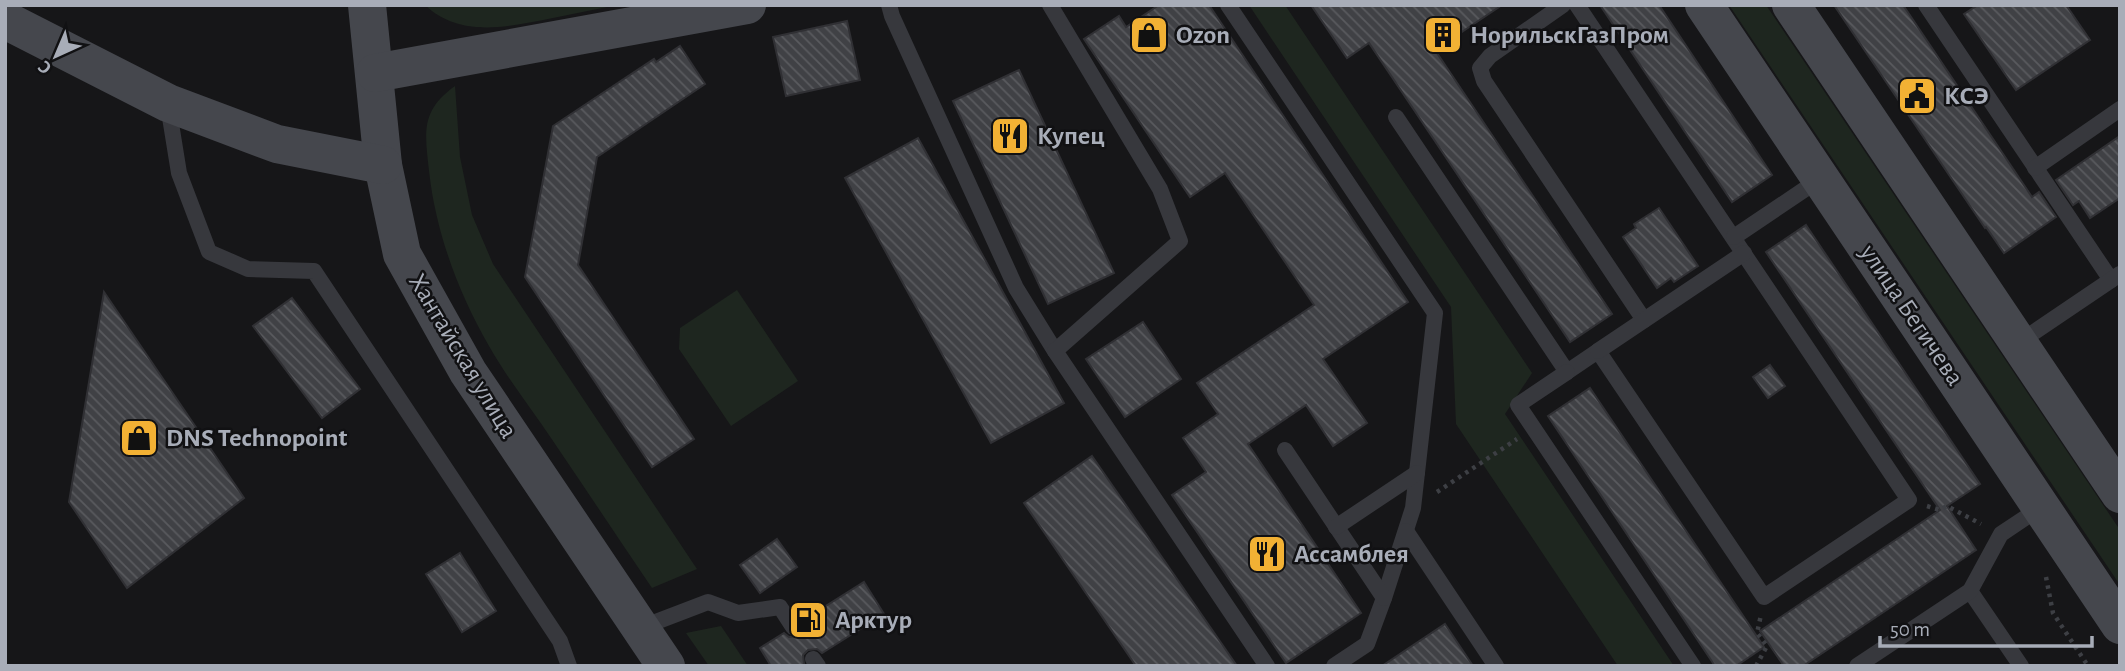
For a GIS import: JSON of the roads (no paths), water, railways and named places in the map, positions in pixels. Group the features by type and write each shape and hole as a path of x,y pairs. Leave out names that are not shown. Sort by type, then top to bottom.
{"street":[{"name":"Хантайская улица","path":"367,5 383,164 402,254 468,372 666,666"},
{"path":"375,73 747,5"},
{"name":"улица Бегичева","path":"1704,5 2120,625"},
{"path":"1791,5 2120,494"},
{"path":"5,19 167,103 277,144 383,164"}],"lane":[{"path":"889,5 1016,288 1055,351 1267,666"},
{"path":"1051,5 1160,189 1180,241 1055,351"},
{"path":"1228,5 1435,313 1413,508 1367,644 1334,666"},
{"path":"1563,5 1490,56 1480,68 1484,81 1644,320"},
{"path":"1577,5 1909,499 1764,597 1598,351"},
{"path":"1926,5 2035,168 2115,277 2018,343"},
{"path":"167,103 178,173 209,252 248,269 314,271 560,641 569,666"},
{"path":"2035,168 2120,109"},
{"path":"1396,117 1567,372"},
{"path":"1734,237 1821,179"},
{"path":"1693,666 1518,405 1744,253"},
{"path":"1285,450 1384,598"},
{"path":"1336,527 1417,473"},
{"path":"1857,666 1970,591 2001,534 2040,508"},
{"path":"1406,531 1496,666"},
{"path":"1970,591 2021,666"},
{"path":"640,628 708,602 738,613 780,607 793,627"}],"place":[{"name":"Ozon","path":"1149,35"},
{"name":"НорильскГазПром","path":"1443,35"},
{"name":"КСЭ","path":"1917,96"},
{"name":"Купец","path":"1010,136"},
{"name":"DNS Technopoint","path":"139,438"},
{"name":"Ассамблея","path":"1267,554"},
{"name":"Арктур","path":"808,620"}]}
